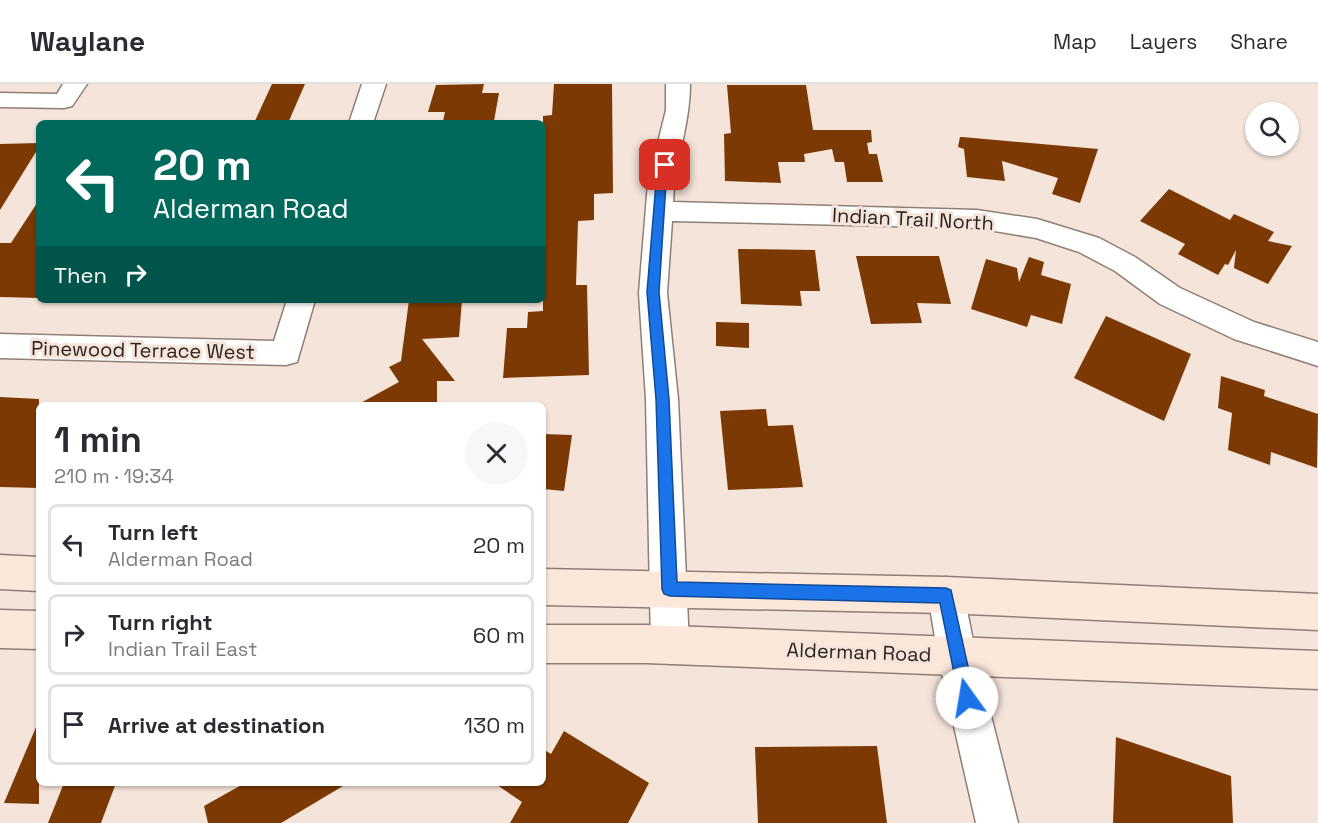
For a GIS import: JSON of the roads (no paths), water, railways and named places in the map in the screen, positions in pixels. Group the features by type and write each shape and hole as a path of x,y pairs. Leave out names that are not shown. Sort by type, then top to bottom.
{"main road":[{"path":"0,572 36,573"},
{"path":"546,587 946,596 1318,612"},
{"path":"0,629 36,630"},
{"name":"Alderman Road","path":"546,644 670,645 1318,670"}],"street":[{"path":"0,100 64,100 75,84"},
{"path":"362,120 374,84"},
{"path":"670,645 670,589 662,399 653,292 661,183 678,110 678,84"},
{"name":"Indian Trail North","path":"659,211 977,219 1037,229 1089,246 1125,264 1170,296 1245,331 1318,354"},
{"name":"Pinewood Terrace West","path":"0,346 286,353 300,303"},
{"path":"946,596 957,656 997,823"}]}
